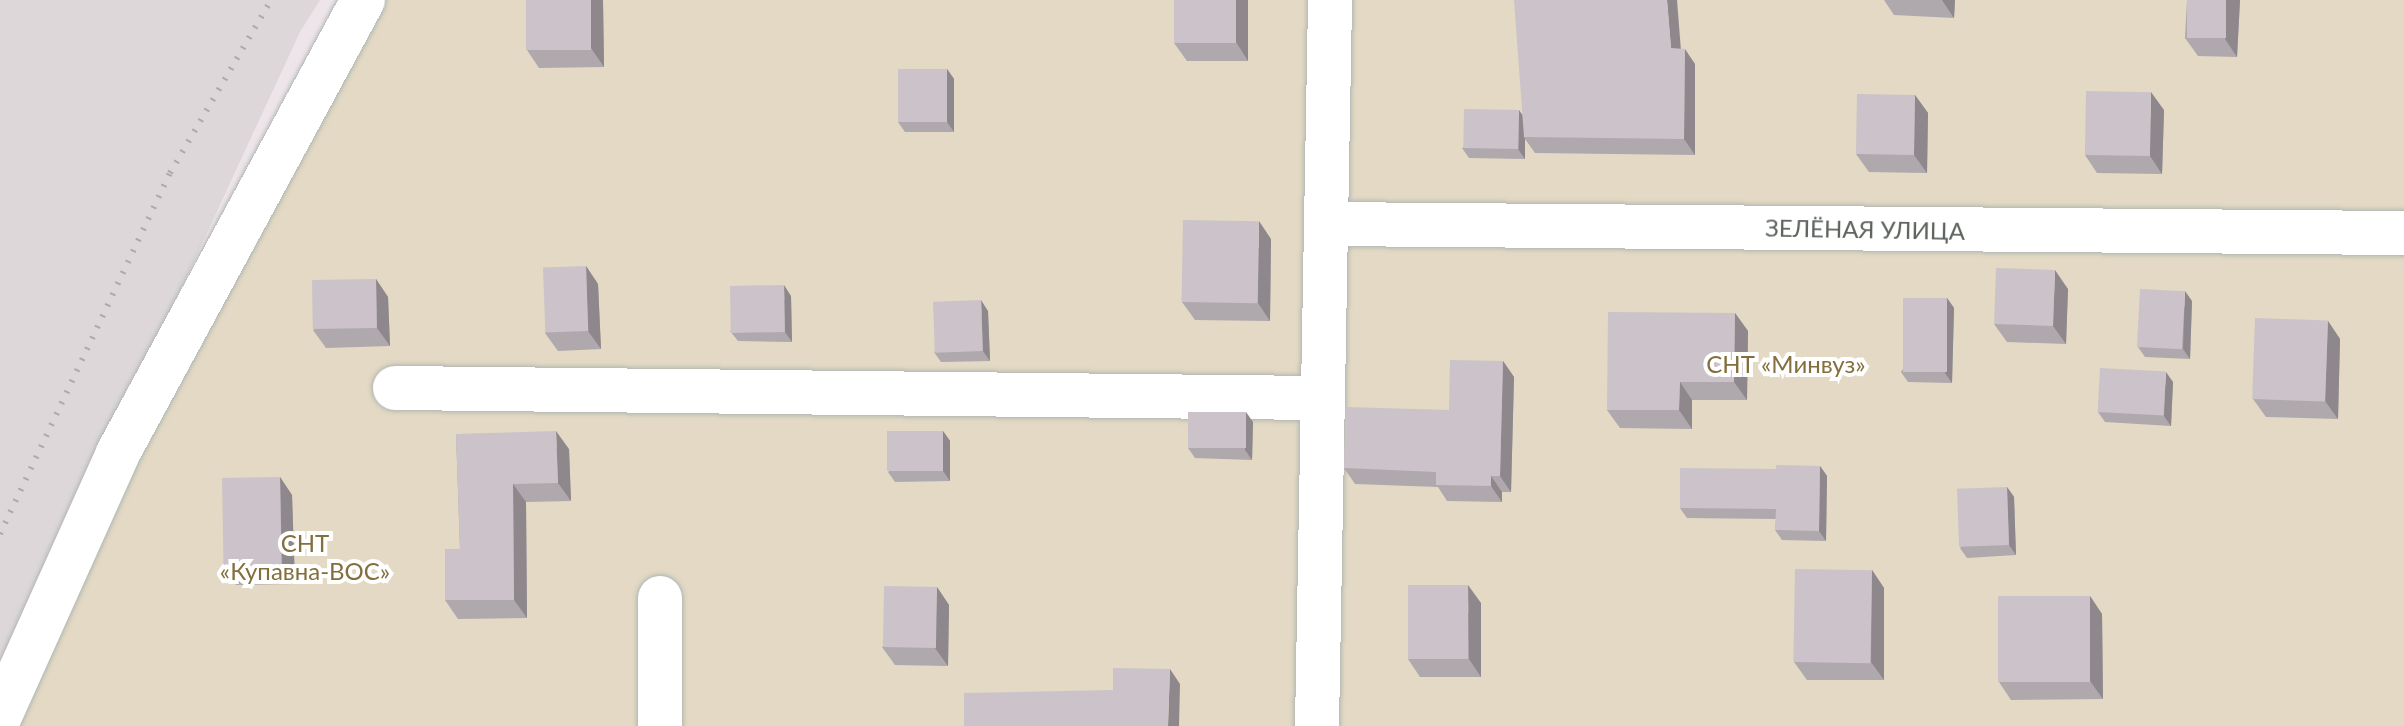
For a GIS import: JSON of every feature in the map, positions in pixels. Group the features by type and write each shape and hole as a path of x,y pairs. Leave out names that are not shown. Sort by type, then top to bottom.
{"street":[{"path":"0,716 118,453 363,0"},
{"path":"1317,726 1330,0"},
{"name":"ЗЕЛЁНАЯ УЛИЦА","path":"1326,224 2404,233"},
{"path":"395,388 1323,398"},
{"path":"660,598 660,726"}],"shaded area":[{"path":"0,0 320,0 300,32 0,680"}],"green space":[{"name":"СНТ «Минвуз»","path":"363,0 2404,0 2404,726 0,726"}],"building":[{"path":"526,0 591,0 591,50 526,50"},
{"path":"1174,0 1236,0 1236,43 1174,43"},
{"path":"1514,0 1667,0 1671,48 1685,49 1684,139 1524,137"},
{"path":"2187,0 2226,0 2226,38 2187,38"},
{"path":"898,69 947,69 947,122 898,122"},
{"path":"2086,91 2151,92 2150,156 2085,155"},
{"path":"1857,94 1915,95 1914,155 1856,154"},
{"path":"1464,109 1519,110 1518,149 1463,148"},
{"path":"1183,220 1259,221 1258,303 1182,302"},
{"path":"586,266 588,331 545,332 543,268"},
{"path":"1996,268 2055,270 2053,326 1994,324"},
{"path":"376,279 377,328 313,329 312,280"},
{"path":"784,285 785,332 731,333 730,286"},
{"path":"2140,289 2185,291 2182,349 2137,347"},
{"path":"1903,298 1947,298 1947,372 1903,372"},
{"path":"981,300 983,351 935,353 933,302"},
{"path":"1608,312 1735,313 1734,382 1680,382 1679,410 1607,410"},
{"path":"2255,318 2328,321 2325,401 2252,399"},
{"path":"1450,360 1503,361 1500,476 1491,476 1491,486 1436,485 1436,472 1344,468 1346,407 1449,410"},
{"path":"2100,368 2166,371 2164,415 2098,412"},
{"path":"1188,412 1246,412 1246,448 1188,448"},
{"path":"556,431 558,483 513,484 514,600 445,600 445,549 460,549 456,434"},
{"path":"887,431 943,431 943,471 887,471"},
{"path":"1776,465 1820,466 1819,531 1775,530 1776,509 1680,508 1680,468 1776,469"},
{"path":"280,477 282,566 224,567 222,478"},
{"path":"2007,487 2009,545 1959,547 1957,489"},
{"path":"1795,569 1872,570 1870,663 1793,662"},
{"path":"1408,585 1468,585 1468,659 1408,659"},
{"path":"884,586 937,587 936,648 883,647"},
{"path":"1998,596 2090,596 2090,682 1998,682"},
{"path":"1113,668 1170,669 1168,726 964,726 964,693 1113,690"}],"railway":[{"path":"0,534 170,173 271,0"}],"park label":[{"name":"СНТ «Купавна-ВОС»","path":"305,557"}]}
